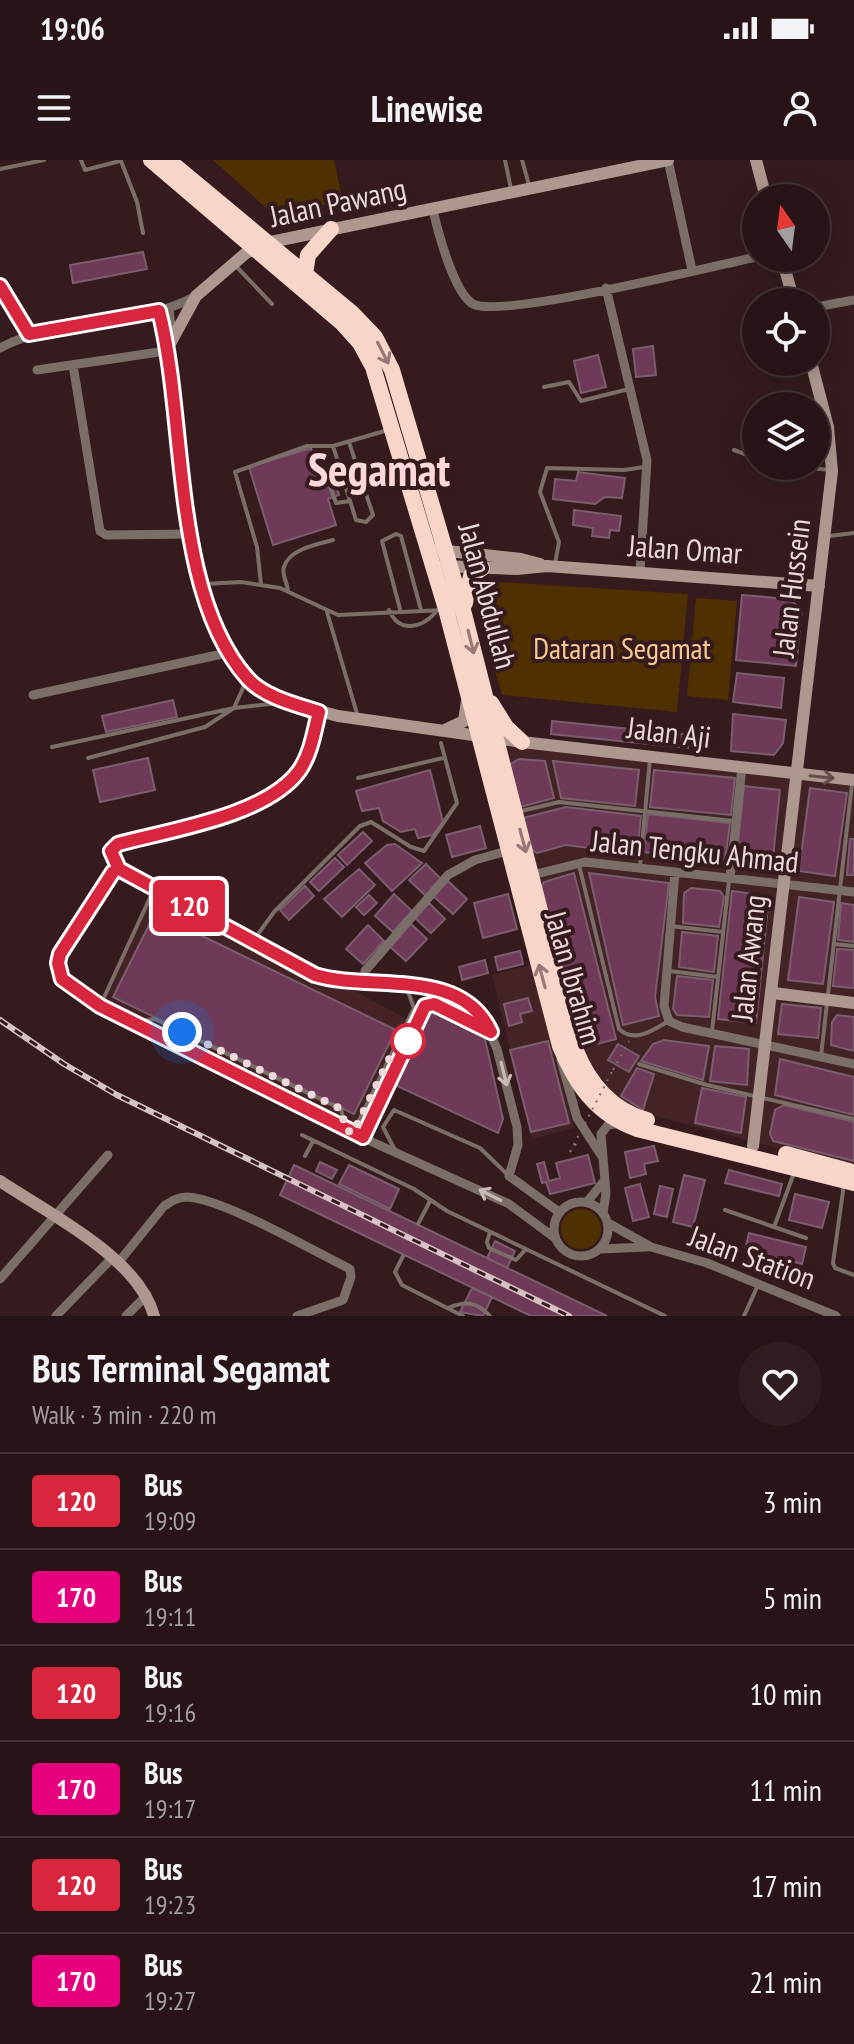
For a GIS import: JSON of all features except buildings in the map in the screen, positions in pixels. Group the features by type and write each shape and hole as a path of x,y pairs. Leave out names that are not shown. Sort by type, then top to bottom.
{"highway":[{"path":"151,160 260,246 305,274 375,337 392,370 401,425"},
{"path":"168,160 360,343 401,425"},
{"path":"305,274 308,255 331,229"},
{"name":"Jalan Abdullah","path":"401,425 440,557 464,614 474,686 487,737"},
{"name":"Jalan Abdullah","path":"440,557 441,611 474,686"},
{"path":"464,614 468,582 482,568"},
{"path":"474,686 522,742"},
{"name":"Jalan Ibrahim","path":"487,737 515,813 576,1051 598,1088 617,1106 637,1117 753,1146 851,1179"},
{"name":"Jalan Ibrahim","path":"487,737 510,850 560,1046 586,1095 609,1116 622,1123 851,1179"}],"street":[{"name":"Jalan Pawang","path":"260,246 668,160"},
{"path":"668,160 692,270"},
{"path":"756,160 762,184"},
{"path":"433,210 447,258 464,295 474,305 500,308 742,260"},
{"path":"0,348 29,334 164,310 196,296 260,246"},
{"path":"606,288 647,466 640,572"},
{"path":"37,370 169,345 196,296"},
{"path":"830,304 854,300"},
{"path":"164,310 169,345"},
{"name":"Jalan Aji","path":"169,345 192,534 202,584 211,620 227,653 247,678 286,702 319,712 440,737 487,737 853,780"},
{"path":"73,365 100,531 106,535 192,534"},
{"name":"Jalan Hussein","path":"795,774 832,471 828,427 815,376"},
{"name":"Jalan Omar","path":"440,557 521,559 551,566"},
{"name":"Jalan Omar","path":"440,557 482,568 551,566 819,586"},
{"path":"33,695 227,653"},
{"path":"440,737 464,721 474,686"},
{"path":"319,712 311,746 301,767 282,787 244,808 118,844 111,851 119,869 326,978 427,986 474,1008 491,1032 519,1136 509,1176 559,1212"},
{"path":"730,878 742,767"},
{"name":"Jalan Awang","path":"753,1146 762,1095 795,774"},
{"path":"365,971 448,875 475,860 510,850"},
{"name":"Jalan Tengku Ahmad","path":"532,875 579,862 854,892"},
{"path":"119,869 107,877 58,963 62,979 100,1006 354,1133 509,1204 555,1238 571,1255 587,1256 600,1249 608,1232 601,1155 604,1129 622,1123"},
{"path":"675,872 665,970 664,1006 669,1021 682,1027 854,1064"},
{"path":"773,993 854,1003"},
{"path":"560,1046 562,1068 574,1111 601,1155"},
{"path":"0,1279 108,1155"},
{"path":"0,1181 115,1260 147,1295 154,1316"},
{"path":"555,1238 555,1220 559,1212 569,1204 587,1202 604,1181"},
{"path":"56,1316 115,1260 164,1206 173,1200 191,1197 248,1218 350,1269 351,1277 343,1300 297,1316"},
{"path":"587,1202 606,1218"},
{"name":"Jalan Station","path":"606,1218 651,1247 707,1263 836,1316"},
{"name":"Jalan Station","path":"600,1249 651,1247"},
{"path":"126,1316 147,1295"}],"lane":[{"path":"0,169 44,160"},
{"path":"81,160 85,170 122,161 143,233"},
{"path":"505,160 512,194"},
{"path":"522,160 530,190"},
{"path":"234,264 272,304"},
{"path":"0,286 29,334"},
{"path":"544,387 569,382 581,401 629,389"},
{"path":"261,584 257,547 235,472 307,446 333,446 401,425"},
{"path":"333,446 356,520 370,519 373,515 349,441"},
{"path":"734,450 742,453"},
{"path":"339,465 327,478 336,503 350,501"},
{"path":"551,566 559,542 540,492 547,468 624,470 647,466"},
{"path":"824,537 854,533"},
{"path":"400,609 382,541 396,534 401,536 421,610"},
{"path":"288,592 283,574 286,562 300,551 333,540"},
{"path":"202,584 261,584 288,592 327,612 353,616 400,609 441,611"},
{"path":"389,610 393,620 406,626 425,622 441,611"},
{"path":"327,612 358,719"},
{"path":"88,758 205,727 234,708 247,678"},
{"path":"52,747 234,708 286,702"},
{"path":"253,941 274,912 360,826 371,822 411,847 424,851 457,806 440,737"},
{"path":"639,869 651,757"},
{"path":"358,778 443,758"},
{"path":"821,1056 853,780"},
{"path":"515,813 559,802 736,821"},
{"path":"579,862 619,1029 625,1034 639,1035 669,1021"},
{"path":"712,1033 730,878"},
{"path":"100,1006 154,887"},
{"path":"669,926 723,932"},
{"path":"834,944 854,946"},
{"path":"665,970 718,977"},
{"path":"354,1133 414,1008 405,984"},
{"path":"354,1133 425,1006 434,1004 491,1032"},
{"path":"132,1022 155,1019 341,1109 354,1133"},
{"path":"639,1064 707,1085 762,1095 854,1119"},
{"path":"396,1152 383,1127 394,1110 480,1148 509,1176"},
{"path":"302,1135 490,1232 665,1316"},
{"path":"305,1156 313,1141"},
{"path":"774,1227 796,1168"},
{"path":"851,1179 833,1263 835,1268 854,1275"},
{"path":"418,1224 430,1201"},
{"path":"725,1210 806,1238"},
{"path":"490,1232 489,1248 516,1260 526,1249"},
{"path":"403,1256 395,1272 396,1279 463,1316"},
{"path":"744,1316 759,1283"},
{"path":"448,1308 460,1301 468,1302 490,1316"}],"path":[{"path":"580,1138 570,1152 625,1048"}],"shaded area":[{"path":"503,746 854,786 854,1168 640,1112 626,1106 594,1074 581,1048"},
{"path":"158,884 410,1021 353,1137 100,1012"},
{"path":"532,964 574,1128 532,1139 492,975"}],"green space":[{"path":"213,160 334,160 343,202 275,216"},
{"name":"Dataran Segamat","path":"484,581 688,594 677,712 502,695 472,593"},
{"path":"696,598 737,601 728,700 687,696"},
{"path":"581,1209 595,1215 601,1229 595,1243 581,1249 567,1243 561,1229 567,1215"}],"railway":[{"path":"0,1020 64,1064 117,1095 569,1316"}],"bus line":[{"name":"120","path":"0,286 29,334 159,311 192,534 216,633 247,678 286,702 319,712 311,746 291,780 254,804 118,844 111,851 119,869 315,975 339,980 427,986 481,1013 491,1032 434,1004 425,1006 363,1137 100,1006 68,986 59,972 60,954 113,872"}],"district":[{"name":"Segamat","path":"379,470"}],"route":[{"path":"182,1032 341,1109 346,1130 353,1133 402,1033 408,1041"}]}
